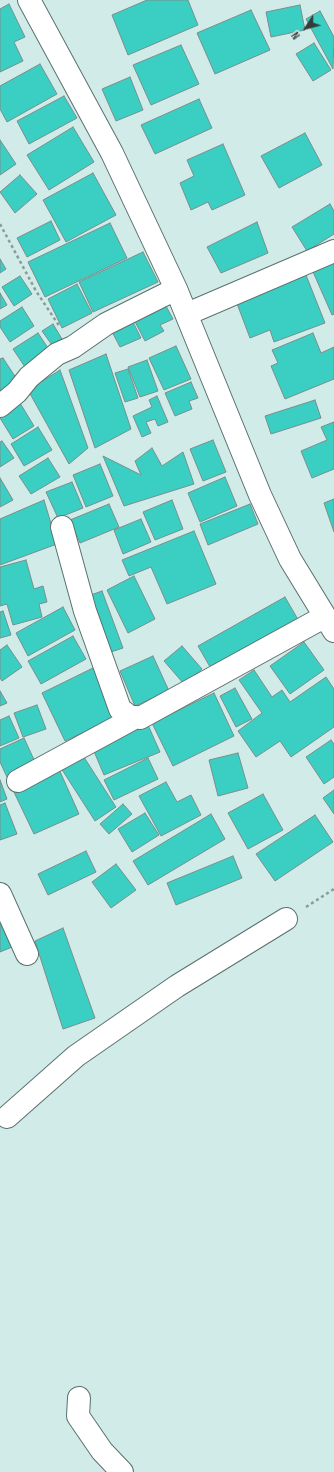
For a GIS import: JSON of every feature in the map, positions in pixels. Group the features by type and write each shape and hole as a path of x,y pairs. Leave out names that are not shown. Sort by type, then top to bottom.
{"street":[{"path":"29,0 112,153 188,314 264,502 290,559 329,624 140,718 129,716 120,709 85,611 62,527"},
{"path":"188,314 334,251"},
{"path":"0,406 17,392 29,377 57,354 73,347 106,324 176,289"},
{"path":"18,781 136,717"},
{"path":"0,894 27,954"},
{"path":"2,1114 76,1056 177,986 286,920"},
{"path":"79,1398 78,1416 102,1451 122,1472"}],"path":[{"path":"0,224 36,291 73,347"},
{"path":"286,920 334,889"}],"building":[{"path":"147,0 188,0 198,25 128,55 112,15"},
{"path":"9,4 25,37 14,42 23,61 0,72 0,9"},
{"path":"300,5 305,30 271,37 266,12"},
{"path":"251,10 270,50 215,74 197,33"},
{"path":"320,11 334,37 333,69 306,19"},
{"path":"314,43 331,70 313,81 296,54"},
{"path":"181,45 199,84 151,105 133,65"},
{"path":"40,64 57,94 7,122 0,109 0,86"},
{"path":"130,77 143,110 116,121 102,89"},
{"path":"64,96 77,118 29,144 17,121"},
{"path":"199,99 212,128 155,154 141,125"},
{"path":"73,127 94,162 49,190 27,155"},
{"path":"305,133 322,165 279,188 261,156"},
{"path":"0,140 16,164 0,175"},
{"path":"223,144 245,195 212,210 208,202 191,210 180,183 194,176 187,160"},
{"path":"93,173 116,215 66,242 43,200"},
{"path":"20,175 37,194 15,213 0,192"},
{"path":"330,204 334,211 334,234 307,251 292,227"},
{"path":"51,221 60,240 27,257 17,238"},
{"path":"257,222 268,253 221,273 207,247"},
{"path":"110,223 127,258 45,297 28,262"},
{"path":"143,252 158,282 93,312 79,282"},
{"path":"334,254 334,314 332,315 310,265"},
{"path":"0,259 6,269 0,273"},
{"path":"306,275 325,323 274,342 270,330 250,338 236,301"},
{"path":"20,276 32,294 14,306 2,287"},
{"path":"77,284 92,313 62,328 48,299"},
{"path":"0,293 7,305 0,309"},
{"path":"166,306 173,319 160,325 164,331 145,341 131,314 160,309"},
{"path":"22,307 34,326 10,342 0,327 0,321"},
{"path":"130,316 141,338 120,347 109,326"},
{"path":"53,324 62,339 52,345 42,331"},
{"path":"38,333 50,351 25,367 13,349"},
{"path":"313,333 321,353 334,347 334,379 285,399 271,366 278,363 272,350"},
{"path":"176,346 191,379 164,390 149,358"},
{"path":"106,354 131,429 95,448 69,370"},
{"path":"3,358 20,384 0,397 0,359"},
{"path":"147,360 158,391 140,397 128,367"},
{"path":"128,369 138,398 125,402 115,373"},
{"path":"60,370 88,448 69,464 28,390"},
{"path":"191,382 198,398 189,401 192,409 175,416 165,393"},
{"path":"157,396 168,422 158,426 155,419 146,422 151,433 142,437 133,416 152,407 149,400"},
{"path":"315,400 321,418 271,434 265,416"},
{"path":"20,403 34,426 13,439 0,418 0,414"},
{"path":"334,422 334,469 312,478 301,451 327,440 321,427"},
{"path":"38,427 52,450 24,466 11,444"},
{"path":"213,440 226,472 203,481 190,449"},
{"path":"2,441 14,458 0,467 0,442"},
{"path":"152,448 162,466 183,452 194,484 124,506 103,456 141,475 135,461"},
{"path":"48,458 60,477 31,494 19,476"},
{"path":"100,464 113,496 86,507 73,475"},
{"path":"225,477 237,506 200,522 188,493"},
{"path":"0,478 13,500 0,507"},
{"path":"72,482 83,508 58,518 46,492"},
{"path":"334,499 334,532 324,503"},
{"path":"44,500 57,544 0,565 0,519"},
{"path":"172,500 183,529 155,540 143,512"},
{"path":"109,504 119,527 80,543 70,520"},
{"path":"250,504 258,524 208,545 200,524"},
{"path":"141,519 151,542 123,554 114,530"},
{"path":"194,531 216,584 167,604 151,567 129,576 122,560"},
{"path":"26,560 34,589 43,586 47,602 39,604 42,617 13,625 7,604 0,606 0,567"},
{"path":"134,576 155,619 128,633 107,590"},
{"path":"102,591 123,648 108,653 88,596"},
{"path":"285,597 300,623 213,672 198,646"},
{"path":"63,607 75,630 28,656 16,633"},
{"path":"3,611 11,635 0,638 0,612"},
{"path":"73,636 86,659 41,684 28,661"},
{"path":"304,642 324,670 290,694 270,666"},
{"path":"7,645 22,667 2,681 0,678 0,650"},
{"path":"182,646 202,669 184,684 164,661"},
{"path":"153,656 169,691 135,706 120,671"},
{"path":"95,667 118,716 65,741 42,693"},
{"path":"254,670 272,697 282,690 290,702 326,677 334,689 334,727 291,757 280,741 256,757 238,731 262,713 239,680"},
{"path":"235,688 252,719 236,727 220,696"},
{"path":"0,691 7,703 0,706"},
{"path":"214,693 234,736 173,766 152,723"},
{"path":"37,705 46,729 23,737 14,713"},
{"path":"9,716 19,738 0,746 0,720"},
{"path":"148,725 160,752 104,775 93,749"},
{"path":"24,738 36,764 7,777 0,762 0,749"},
{"path":"331,740 334,744 334,777 324,784 306,757"},
{"path":"80,751 116,807 95,821 59,765"},
{"path":"238,753 248,788 218,796 209,760"},
{"path":"148,758 158,779 114,800 104,780"},
{"path":"58,767 79,814 34,834 12,788"},
{"path":"0,780 7,799 0,802"},
{"path":"166,782 177,802 191,795 201,815 161,836 139,796"},
{"path":"334,790 334,814 323,798"},
{"path":"263,794 283,830 248,849 228,813"},
{"path":"5,803 17,834 0,840 0,805"},
{"path":"123,804 132,814 109,834 100,824"},
{"path":"145,813 159,835 132,852 118,829"},
{"path":"211,814 225,839 148,885 133,861"},
{"path":"315,815 333,842 275,881 256,854"},
{"path":"86,851 96,872 48,895 38,874"},
{"path":"233,856 242,878 176,905 167,883"},
{"path":"116,864 136,890 111,908 92,882"},
{"path":"0,918 12,947 0,952"},
{"path":"63,928 95,1018 63,1029 35,941"}]}
